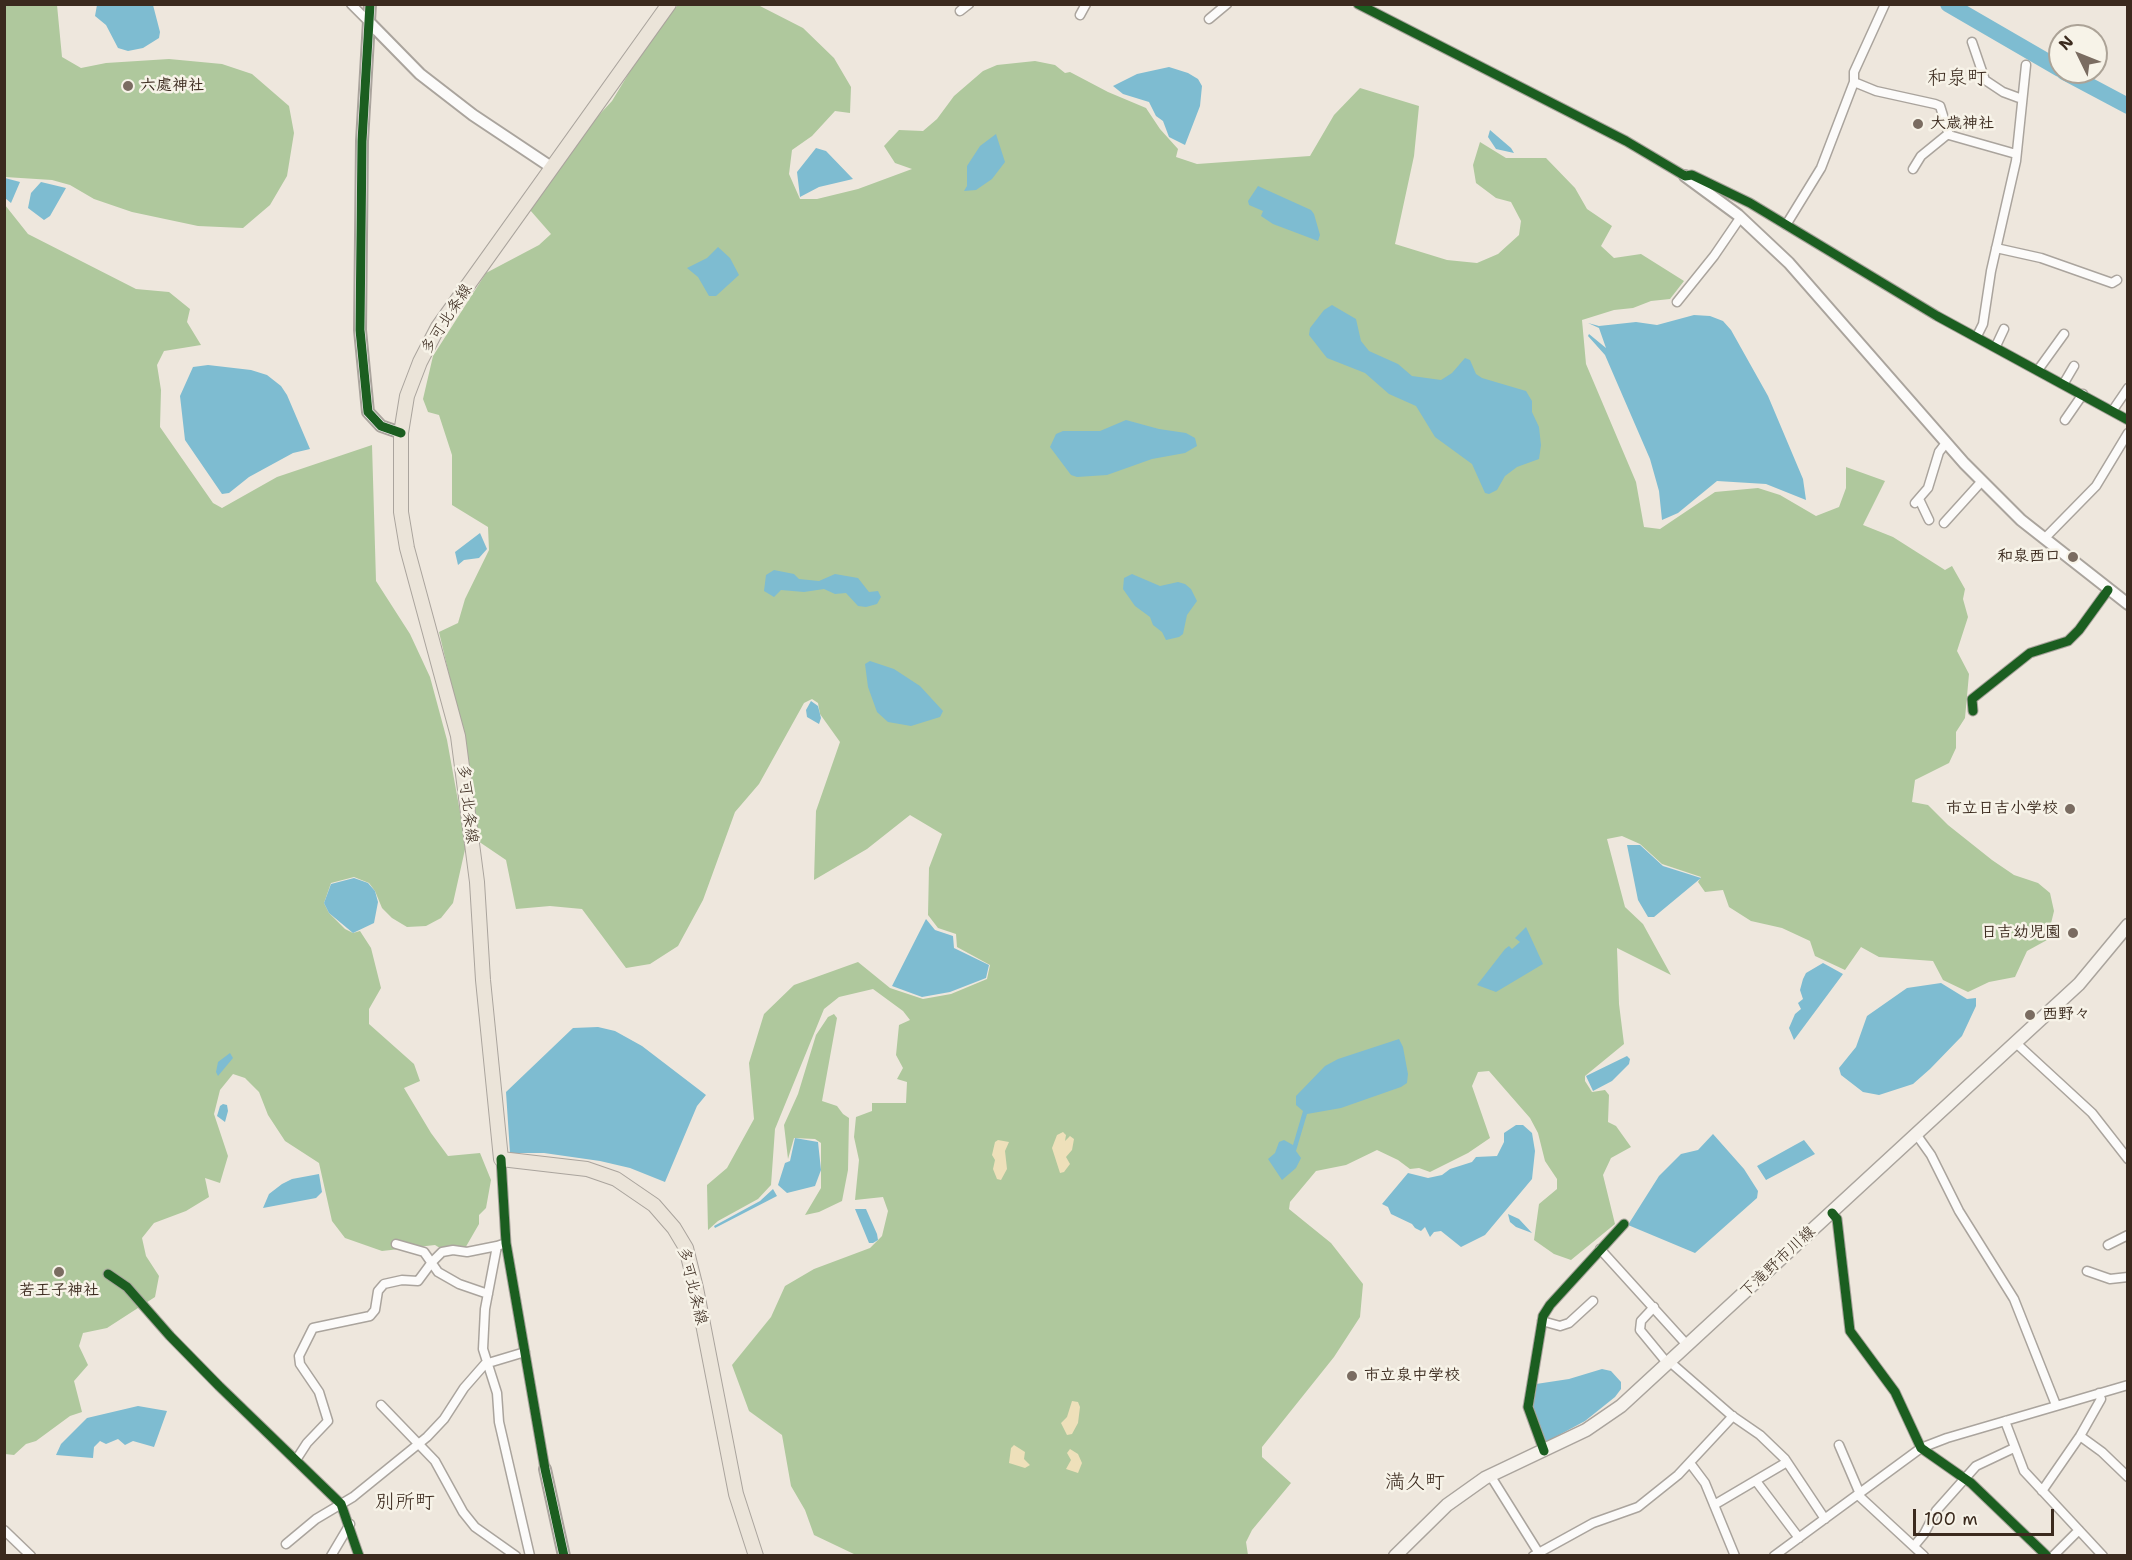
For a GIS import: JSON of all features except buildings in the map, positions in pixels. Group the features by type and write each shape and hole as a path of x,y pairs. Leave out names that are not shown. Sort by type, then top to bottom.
{"main road":[{"name":"多可北条線","path":"669,4 438,327 420,362 407,396 401,433 401,501 407,548 458,736 477,882 483,980 501,1159 587,1169 616,1179 654,1205 674,1228 686,1248 696,1288 736,1494 756,1556"},
{"name":"下滝野市川線","path":"1395,1556 1447,1505 1490,1475 1586,1430 1612,1412 1669,1363 2079,984 2127,925"}],"street":[{"path":"351,4 420,74 473,115 551,167"},
{"path":"370,4 362,141 360,330 368,412 381,426 401,433"},
{"path":"960,11 969,4"},
{"path":"1080,15 1086,4"},
{"path":"1209,19 1227,4"},
{"path":"1358,4 1626,141 1684,177 1739,216 1789,262 1982,481 2044,539 2127,604"},
{"path":"1786,225 1821,168 1854,82 1854,72 1885,4"},
{"path":"1972,42 1985,80 2003,92 2022,99"},
{"path":"1977,336 1983,324 2016,154 2026,65"},
{"path":"1854,82 1876,91 1940,106 1948,134"},
{"path":"1948,134 2016,154"},
{"path":"1913,169 1921,156 1948,134"},
{"path":"1684,177 1692,175 1750,203 1937,316 2064,383 2127,420"},
{"path":"1677,302 1714,256 1750,203"},
{"path":"1996,248 2041,258 2112,283 2117,280"},
{"path":"1996,346 2004,329"},
{"path":"2038,370 2064,334"},
{"path":"2064,383 2074,366"},
{"path":"2113,410 2127,388"},
{"path":"2065,420 2083,394"},
{"path":"2044,539 2091,492 2127,433"},
{"path":"1929,520 1917,501 1928,488 1939,452 1946,442"},
{"path":"1944,523 1982,481"},
{"path":"1973,711 1972,699 2030,653 2068,641 2079,630 2108,590"},
{"path":"2016,1043 2087,1107 2127,1159"},
{"path":"1916,1134 1931,1155 1959,1211 2014,1299 2056,1405"},
{"path":"501,1159 506,1243 545,1469 564,1556"},
{"path":"1832,1213 1837,1219 1850,1331 1895,1392 1921,1449 1964,1478 2047,1556"},
{"path":"1544,1451 1528,1407 1542,1321 1550,1305 1624,1224"},
{"path":"2108,1245 2127,1235"},
{"path":"296,1460 307,1443 328,1421 319,1392 300,1364 299,1356 313,1328 370,1316 375,1310 378,1291 384,1284 402,1280 418,1281 442,1252 453,1250 467,1252 506,1243"},
{"path":"396,1244 424,1252 438,1272 488,1294"},
{"path":"497,1246 488,1294 483,1349 497,1393 502,1434 530,1556"},
{"path":"1600,1249 1688,1346"},
{"path":"2087,1271 2110,1279 2127,1277"},
{"path":"108,1274 127,1287 170,1336 341,1504 350,1524 359,1556"},
{"path":"1542,1321 1560,1326 1569,1323 1593,1300"},
{"path":"1654,1307 1641,1321 1640,1330 1669,1363 1733,1416 1760,1435 1787,1462 1825,1519"},
{"path":"286,1544 417,1444 444,1419 464,1388 487,1363 525,1352"},
{"path":"1774,1556 1921,1449 2127,1384"},
{"path":"2042,1491 2080,1436 2101,1399 2099,1393"},
{"path":"381,1405 435,1461 463,1512 475,1527 516,1556"},
{"path":"1490,1475 1537,1554 1593,1522 1638,1507 1690,1463 1733,1416"},
{"path":"2005,1421 2024,1471 2103,1556"},
{"path":"2080,1436 2102,1452 2127,1477"},
{"path":"1839,1445 1859,1495 1918,1552 1936,1511 1964,1478 1988,1459 2014,1448"},
{"path":"1714,1505 1787,1462"},
{"path":"1690,1463 1705,1483 1735,1556"},
{"path":"1756,1481 1799,1538"},
{"path":"331,1556 350,1524"},
{"path":"4,1530 31,1556"},
{"path":"2053,1556 2079,1530"}],"green space":[{"path":"5,4 57,5 62,57 81,68 106,63 169,59 222,64 252,74 289,106 294,133 287,176 270,205 243,228 198,226 132,212 94,199 70,185 52,180 5,177"},
{"path":"678,5 758,5 803,28 834,58 851,87 850,113 835,111 812,136 792,150 789,174 800,199 817,199 858,189 912,169 895,163 884,146 899,130 923,131 937,119 954,96 983,71 997,65 1035,61 1055,65 1065,73 1070,72 1108,92 1146,108 1160,129 1178,149 1176,157 1197,164 1310,156 1334,115 1360,88 1419,106 1414,156 1395,244 1447,260 1477,263 1498,254 1519,235 1521,221 1511,202 1496,198 1476,183 1473,165 1480,142 1506,158 1546,158 1575,188 1587,209 1612,226 1601,246 1614,258 1641,254 1684,281 1670,299 1651,301 1633,308 1614,310 1582,320 1586,364 1636,482 1644,527 1660,529 1715,492 1758,488 1780,495 1816,516 1839,507 1846,488 1846,467 1885,481 1863,525 1893,537 1945,570 1952,566 1965,589 1963,599 1968,617 1957,651 1969,674 1965,718 1956,732 1956,748 1949,763 1915,780 1912,802 1928,805 1948,825 1992,860 2014,875 2038,883 2050,893 2054,911 2047,940 2027,951 2015,977 1989,982 1968,992 1943,980 1933,961 1879,957 1861,947 1845,970 1815,956 1810,941 1782,928 1751,921 1729,907 1723,890 1705,892 1698,882 1701,877 1662,864 1640,844 1622,836 1607,839 1625,907 1643,924 1671,975 1617,948 1619,1004 1624,1044 1585,1076 1585,1081 1592,1092 1605,1090 1609,1095 1608,1122 1616,1126 1631,1147 1611,1158 1603,1175 1615,1224 1571,1260 1554,1254 1534,1240 1539,1204 1557,1189 1557,1179 1545,1161 1538,1133 1530,1118 1489,1071 1478,1072 1472,1086 1490,1138 1468,1153 1430,1172 1419,1168 1410,1169 1398,1160 1377,1150 1346,1165 1316,1171 1290,1202 1289,1209 1331,1243 1363,1284 1360,1317 1334,1357 1262,1447 1262,1457 1291,1483 1252,1530 1246,1542 1248,1555 856,1555 814,1535 805,1510 791,1486 782,1435 749,1411 732,1365 771,1317 785,1286 814,1269 870,1248 882,1236 888,1211 883,1197 855,1200 859,1160 854,1137 856,1117 872,1111 872,1103 906,1103 907,1082 897,1079 903,1068 896,1055 899,1025 910,1020 903,1011 873,989 839,997 824,1009 775,1129 771,1185 758,1199 718,1221 708,1230 707,1185 727,1168 754,1119 749,1063 764,1014 794,985 858,962 890,988 923,999 951,994 987,979 990,965 957,947 956,934 938,928 928,915 929,868 942,834 910,815 867,849 814,880 816,811 840,742 820,714 818,703 812,699 804,703 759,784 735,812 703,900 678,946 650,964 626,968 582,909 550,906 516,909 506,860 478,841 463,734 439,632 458,623 465,599 489,550 488,527 452,505 452,455 439,415 428,412 423,399 433,356 486,273 539,245 551,234 530,210 585,130 612,101 658,25"},
{"path":"5,205 28,234 136,289 169,292 190,309 187,322 201,345 164,351 157,365 161,390 160,427 213,503 222,508 277,477 372,445 376,581 410,634 430,677 447,740 466,845 453,903 441,918 426,926 407,927 392,918 382,908 369,883 354,877 331,883 324,903 329,913 345,929 353,933 360,931 371,948 381,988 369,1009 369,1024 414,1064 420,1081 404,1088 431,1133 448,1156 480,1153 491,1180 486,1208 479,1215 479,1224 464,1250 448,1253 435,1245 382,1251 345,1238 332,1221 319,1163 285,1141 268,1115 259,1092 245,1078 233,1074 220,1090 214,1114 228,1156 220,1183 205,1178 209,1197 186,1211 154,1223 142,1238 146,1256 159,1276 155,1297 107,1328 83,1333 79,1346 88,1365 74,1381 82,1412 70,1416 36,1441 26,1444 14,1455 5,1454"},
{"path":"834,1014 837,1018 822,1101 837,1106 849,1118 848,1170 842,1201 819,1212 805,1215 821,1188 821,1143 815,1139 794,1138 788,1159 784,1125 798,1094 816,1035 828,1017"}],"sand":[{"path":"1063,1132 1066,1135 1065,1141 1070,1136 1074,1139 1072,1150 1066,1157 1070,1164 1064,1172 1060,1173 1052,1148 1057,1135"},
{"path":"998,1140 1009,1142 1005,1151 1007,1169 1001,1180 997,1179 993,1169 995,1160 992,1155 995,1142"},
{"path":"1072,1401 1078,1402 1080,1407 1078,1423 1072,1434 1067,1435 1061,1423 1067,1417"},
{"path":"1014,1445 1025,1452 1024,1459 1030,1465 1025,1468 1009,1463 1011,1448"},
{"path":"1070,1449 1078,1454 1082,1463 1078,1473 1066,1469 1071,1460 1067,1453"}],"water":[{"path":"97,5 153,5 160,32 159,38 143,48 128,51 118,48 106,25 95,16"},
{"path":"1169,67 1188,73 1198,79 1202,86 1200,106 1185,145 1169,137 1163,121 1156,116 1149,102 1123,94 1113,86 1137,74"},
{"path":"1490,130 1514,153 1496,149 1488,137"},
{"path":"996,134 1005,162 992,179 976,190 964,191 967,186 967,166 980,146"},
{"path":"816,148 826,151 853,179 819,187 800,197 797,172"},
{"path":"5,178 20,182 11,203 5,198"},
{"path":"41,182 66,188 50,216 44,220 28,208 31,193"},
{"path":"1258,186 1311,210 1320,235 1318,241 1273,224 1261,216 1263,211 1249,205 1248,201"},
{"path":"718,247 730,258 739,275 716,296 709,296 698,277 687,268 707,258"},
{"path":"1332,305 1356,319 1361,341 1369,351 1398,364 1412,376 1441,380 1452,373 1465,358 1470,360 1476,374 1482,378 1526,391 1532,401 1532,412 1539,427 1541,445 1539,459 1517,467 1505,476 1497,490 1489,494 1485,493 1472,464 1435,437 1416,406 1389,394 1365,373 1327,358 1309,335 1310,328 1324,310"},
{"path":"1694,315 1710,316 1723,321 1731,330 1768,396 1803,479 1806,500 1766,484 1717,481 1678,513 1662,520 1659,491 1650,459 1605,355 1588,336 1589,334 1606,348 1599,328 1588,323 1599,326 1636,322 1657,325"},
{"path":"208,365 251,370 267,375 281,386 310,449 293,453 249,477 229,493 222,494 185,440 180,396 193,367"},
{"path":"1126,420 1159,429 1186,433 1195,438 1197,446 1185,453 1152,459 1107,475 1077,477 1071,475 1050,447 1056,434 1063,431 1100,431"},
{"path":"480,533 487,549 479,558 464,560 458,565 455,552"},
{"path":"774,570 794,574 799,579 819,581 835,574 858,578 869,592 878,591 881,597 877,604 866,607 858,606 846,593 835,594 824,589 804,592 781,590 774,597 764,591 766,575"},
{"path":"1132,574 1160,586 1178,582 1191,589 1197,601 1187,615 1183,634 1166,640 1162,632 1153,625 1150,617 1135,606 1123,589 1124,578"},
{"path":"870,661 894,669 920,686 943,711 940,717 911,726 888,722 877,712 868,687 865,664"},
{"path":"811,701 818,706 821,718 819,724 807,717 806,710"},
{"path":"1627,845 1640,845 1663,866 1701,878 1654,917 1648,917 1638,900"},
{"path":"354,878 368,883 375,891 378,902 374,923 353,933 329,913 324,903 331,884"},
{"path":"926,919 935,930 953,936 954,948 989,965 986,978 950,992 922,997 892,986"},
{"path":"1526,927 1543,964 1496,992 1477,985 1505,949 1509,946 1512,949 1520,942 1515,938"},
{"path":"1823,963 1843,974 1794,1040 1789,1028 1795,1014 1801,1009 1798,1003 1803,999 1800,990 1803,979 1806,973"},
{"path":"1941,983 1967,999 1976,998 1976,1006 1962,1036 1930,1069 1913,1084 1879,1095 1863,1092 1841,1075 1839,1068 1856,1047 1867,1016 1907,988"},
{"path":"598,1027 615,1031 642,1046 706,1095 697,1106 665,1182 630,1168 600,1161 544,1153 510,1153 506,1092 573,1028"},
{"path":"1399,1039 1403,1047 1408,1074 1407,1083 1341,1108 1307,1114 1296,1151 1301,1158 1296,1168 1282,1180 1268,1159 1275,1153 1279,1142 1284,1140 1293,1145 1303,1111 1296,1105 1296,1096 1325,1066 1338,1059"},
{"path":"230,1053 233,1058 218,1076 216,1072 218,1062"},
{"path":"1627,1056 1630,1059 1629,1064 1612,1081 1593,1091 1586,1076"},
{"path":"223,1104 227,1105 228,1111 225,1122 217,1116"},
{"path":"1516,1125 1523,1125 1532,1133 1535,1151 1532,1179 1485,1235 1461,1247 1441,1231 1434,1232 1430,1237 1425,1227 1421,1231 1415,1228 1412,1224 1391,1214 1388,1207 1382,1204 1408,1173 1428,1178 1442,1175 1450,1169 1472,1162 1476,1157 1497,1156 1504,1142 1504,1133"},
{"path":"1713,1134 1744,1169 1758,1191 1757,1198 1695,1253 1628,1225 1659,1176 1681,1154 1698,1150"},
{"path":"795,1138 818,1142 821,1170 815,1186 787,1193 778,1185 785,1163 790,1161"},
{"path":"1804,1140 1815,1154 1766,1180 1757,1166"},
{"path":"319,1174 322,1192 316,1198 263,1208 269,1194 282,1184 292,1179"},
{"path":"773,1189 777,1196 715,1228 714,1226 760,1201"},
{"path":"855,1209 866,1209 878,1240 869,1243"},
{"path":"1508,1214 1519,1219 1532,1233 1516,1227 1510,1222"},
{"path":"1602,1369 1611,1371 1621,1382 1621,1389 1615,1397 1585,1421 1546,1442 1532,1407 1536,1384 1569,1379"},
{"path":"138,1406 167,1411 154,1447 133,1441 125,1445 118,1439 106,1444 100,1441 94,1447 93,1458 56,1455 61,1444 87,1418"}],"waterway":[{"path":"1948,4 2048,62"},
{"path":"2087,84 2128,106"}],"cycle path":[{"path":"370,4 362,141 360,330 368,412 381,426 401,433"},
{"path":"1358,4 1626,141 1685,176 1692,175 1750,203 1937,316 2128,420"},
{"path":"1973,711 1972,699 2030,653 2068,641 2079,630 2108,590"},
{"path":"501,1159 506,1243 545,1469 564,1556"},
{"path":"1832,1213 1837,1219 1850,1331 1895,1392 1921,1448 1971,1483 2047,1556"},
{"path":"1544,1451 1528,1407 1543,1316 1550,1305 1624,1224"},
{"path":"108,1274 127,1287 170,1336 219,1386 341,1504 359,1556"}],"place":[{"name":"六處神社","path":"128,86"},
{"name":"大歳神社","path":"1918,124"},
{"name":"和泉西口","path":"2073,557"},
{"name":"市立日吉小学校","path":"2070,809"},
{"name":"日吉幼児園","path":"2073,933"},
{"name":"西野々","path":"2030,1015"},
{"name":"若王子神社","path":"59,1272"},
{"name":"市立泉中学校","path":"1352,1376"}],"district":[{"name":"和泉町","path":"1957,79"},
{"name":"満久町","path":"1415,1483"},
{"name":"別所町","path":"405,1503"}]}
